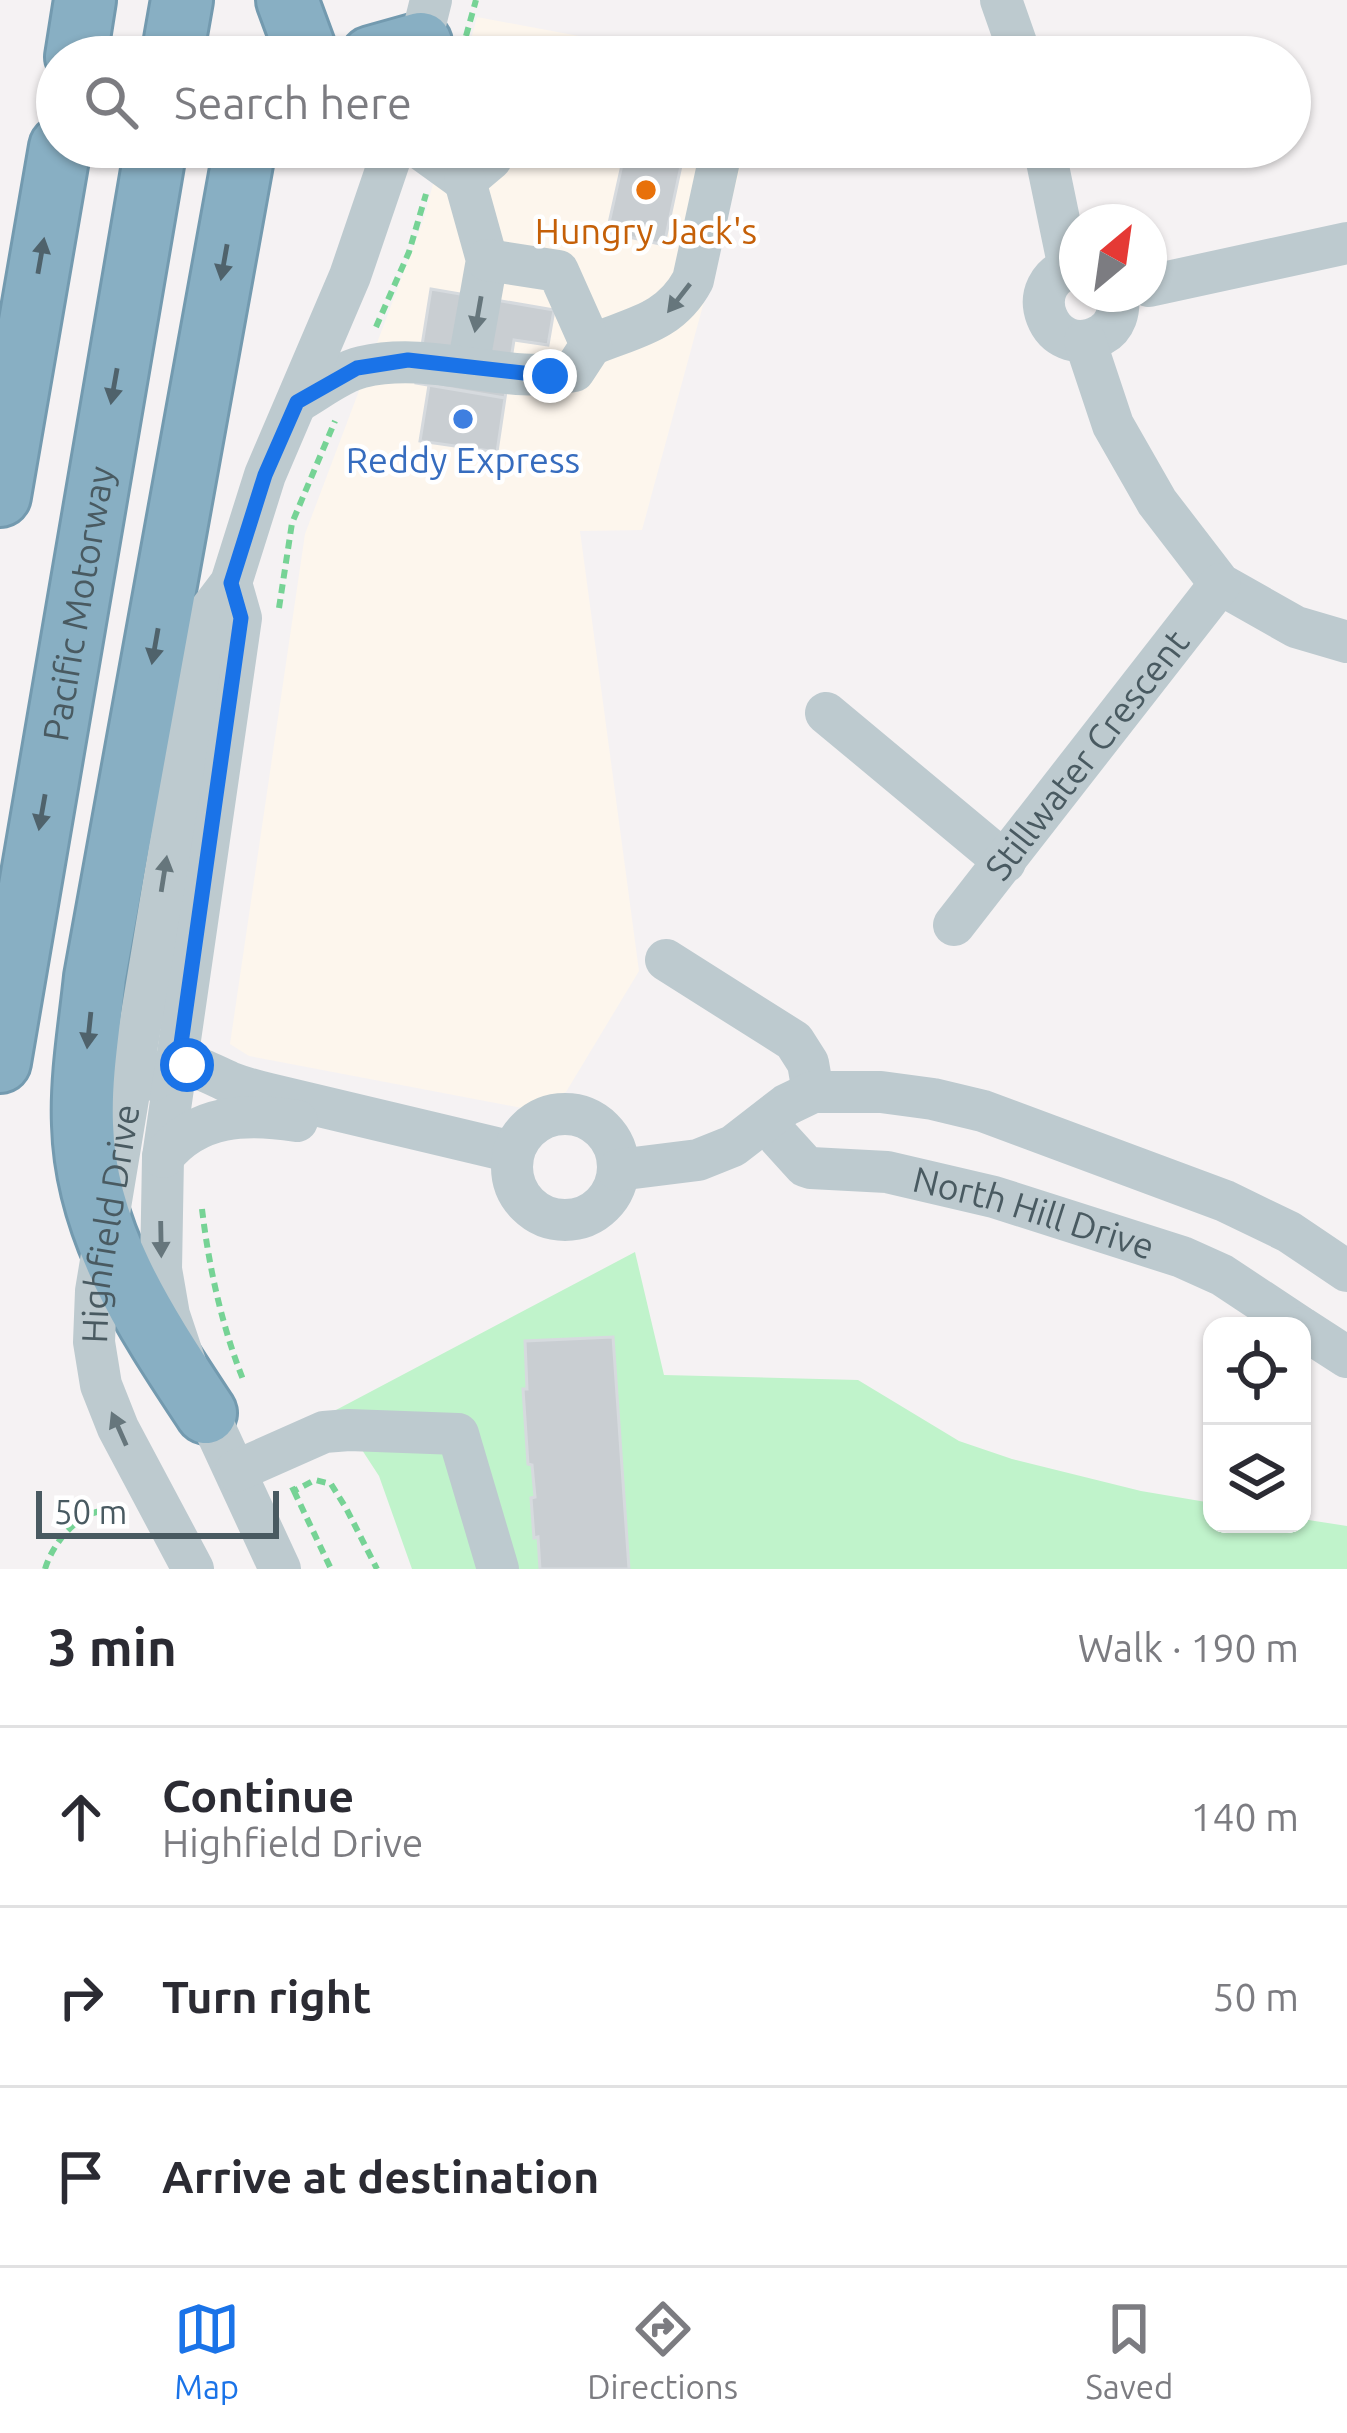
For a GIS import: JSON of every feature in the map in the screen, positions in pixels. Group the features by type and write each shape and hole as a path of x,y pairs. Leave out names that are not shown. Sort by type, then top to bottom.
{"highway":[{"path":"80,36 86,0"},
{"path":"176,36 182,0"},
{"path":"265,36 272,0"},
{"path":"287,0 300,36"},
{"path":"0,496 56,168"},
{"name":"Pacific Motorway","path":"0,1062 152,168"},
{"path":"206,1412 160,1342 105,1238 89,1179 83,1086 95,977 241,168"}],"street":[{"path":"1001,0 1014,36"},
{"name":"Highfield Drive","path":"193,1569 118,1429 101,1385 94,1309 209,612 231,583 265,475 350,276 433,168"},
{"path":"446,168 487,260 468,367"},
{"path":"297,402 357,368 408,360 550,376 574,371 591,345 666,314 683,299 693,280 717,168"},
{"path":"1049,168 1059,209"},
{"path":"1167,282 1347,243"},
{"path":"487,260 557,271 591,345"},
{"path":"1059,275 1046,289 1043,302 1052,328 1062,336 1085,341 1104,334 1118,312"},
{"path":"1085,341 1113,425 1156,502 1220,584 1295,627 1347,642"},
{"name":"Highfield Drive","path":"231,583 241,618 163,1156 161,1269 175,1339 280,1569"},
{"name":"Stillwater Crescent","path":"954,925 1220,584"},
{"path":"826,712 1005,862"},
{"path":"618,1171 698,1160 734,1146 786,1105 813,1093 808,1063 794,1041 666,960"},
{"path":"126,1105 163,1072 178,1065 200,1068 240,1086 513,1165"},
{"name":"North Hill Drive","path":"813,1093 881,1093 983,1111 1225,1201 1289,1232 1347,1271"},
{"path":"562,1114 580,1116 604,1132 616,1154 618,1171 600,1207 565,1220 531,1208 518,1192 513,1165 525,1131 544,1118 562,1114"},
{"path":"163,1156 203,1125 256,1115 513,1165"},
{"name":"North Hill Drive","path":"765,1122 805,1166 887,1172 994,1197 1182,1257 1222,1275 1286,1317"},
{"name":"North Hill Drive","path":"1311,1334 1347,1357"},
{"path":"236,1471 333,1430 458,1434 498,1569"}],"path":[{"path":"425,36 476,0"},
{"path":"276,627 292,524 400,277 438,168"},
{"path":"201,1194 208,1256 225,1329 250,1396 332,1569"},
{"path":"294,1491 315,1480 331,1484 377,1569"},
{"path":"45,1569 50,1553 89,1513 107,1508 124,1514"}],"shaded area":[{"path":"477,17 579,36 472,36"},
{"path":"437,168 740,168 642,530 580,531 639,971 566,1092 522,1108 249,1056 230,1044 305,534 423,221"}],"green space":[{"path":"635,1252 664,1375 858,1380 959,1441 1141,1491 1203,1501 1203,1533 1311,1533 1311,1520 1347,1526 1347,1569 412,1569 379,1476 336,1410"}],"building":[{"name":"Hungry Jack's","path":"621,168 680,168 664,245 607,232"},
{"path":"431,289 554,310 548,345 514,340 505,398 416,383"},
{"name":"Reddy Express","path":"429,385 505,398 497,452 420,441"},
{"path":"613,1337 629,1569 540,1569 523,1389 527,1389 525,1341"}],"place":[{"name":"Hungry Jack's","path":"646,190"},
{"name":"Reddy Express","path":"463,419"}],"route":[{"path":"187,1065 178,1065 241,618 231,583 265,475 297,402 357,368 408,360 550,376"}]}
